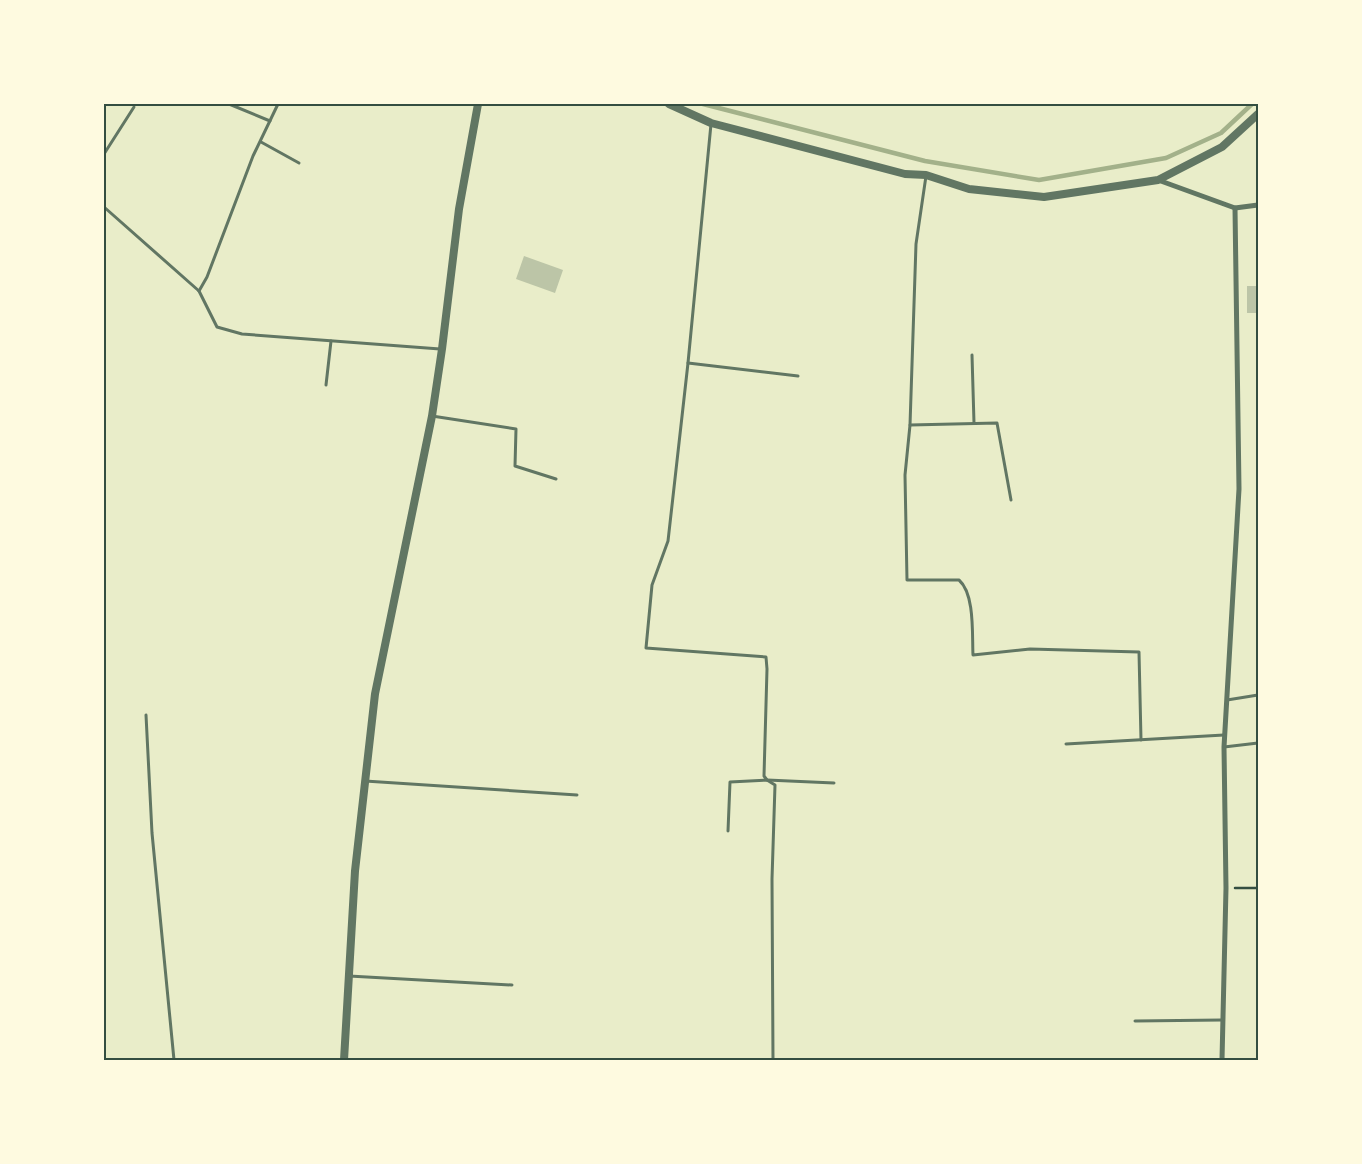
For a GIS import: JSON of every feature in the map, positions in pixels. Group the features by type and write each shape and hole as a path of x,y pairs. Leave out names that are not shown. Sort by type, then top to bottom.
{"street":[{"path":"344,1060 354,871 375,694 432,416 459,209 478,104"},
{"path":"669,104 711,124 905,174 926,175 969,189 1044,197 1158,180 1222,147 1258,114"},
{"path":"1158,180 1235,208 1258,205"},
{"path":"1222,1060 1226,888 1224,747 1239,489 1235,208"}],"lane":[{"path":"229,104 270,121"},
{"path":"199,291 207,277 254,156 278,104"},
{"path":"104,154 134,108"},
{"path":"711,124 688,363 668,541 652,585 646,648 759,658 766,657 764,776 775,785 772,879 773,1060"},
{"path":"261,142 299,163"},
{"path":"926,175 916,244 910,425 905,475 907,580 959,580 964,585 972,612 973,655 1030,649 1139,652 1142,740"},
{"path":"104,207 199,291 217,327 242,334 442,349"},
{"path":"326,385 331,341"},
{"path":"972,355 974,423"},
{"path":"688,363 798,376"},
{"path":"432,416 516,429 515,466 556,479"},
{"path":"910,425 997,422 1011,500"},
{"path":"1226,700 1258,695"},
{"path":"146,715 152,833 174,1060"},
{"path":"1066,744 1225,735"},
{"path":"1224,747 1258,744"},
{"path":"728,830 730,782 767,780 834,783"},
{"path":"365,781 577,795"},
{"path":"349,976 512,985"},
{"path":"1135,1021 1222,1020"}],"path":[{"path":"1226,888 1258,888"}],"building":[{"path":"524,256 563,270 555,293 516,279"},
{"path":"1247,286 1258,286 1258,313 1247,313"}],"waterway":[{"path":"703,104 925,161 1039,180 1166,158 1221,133 1252,104"}]}
